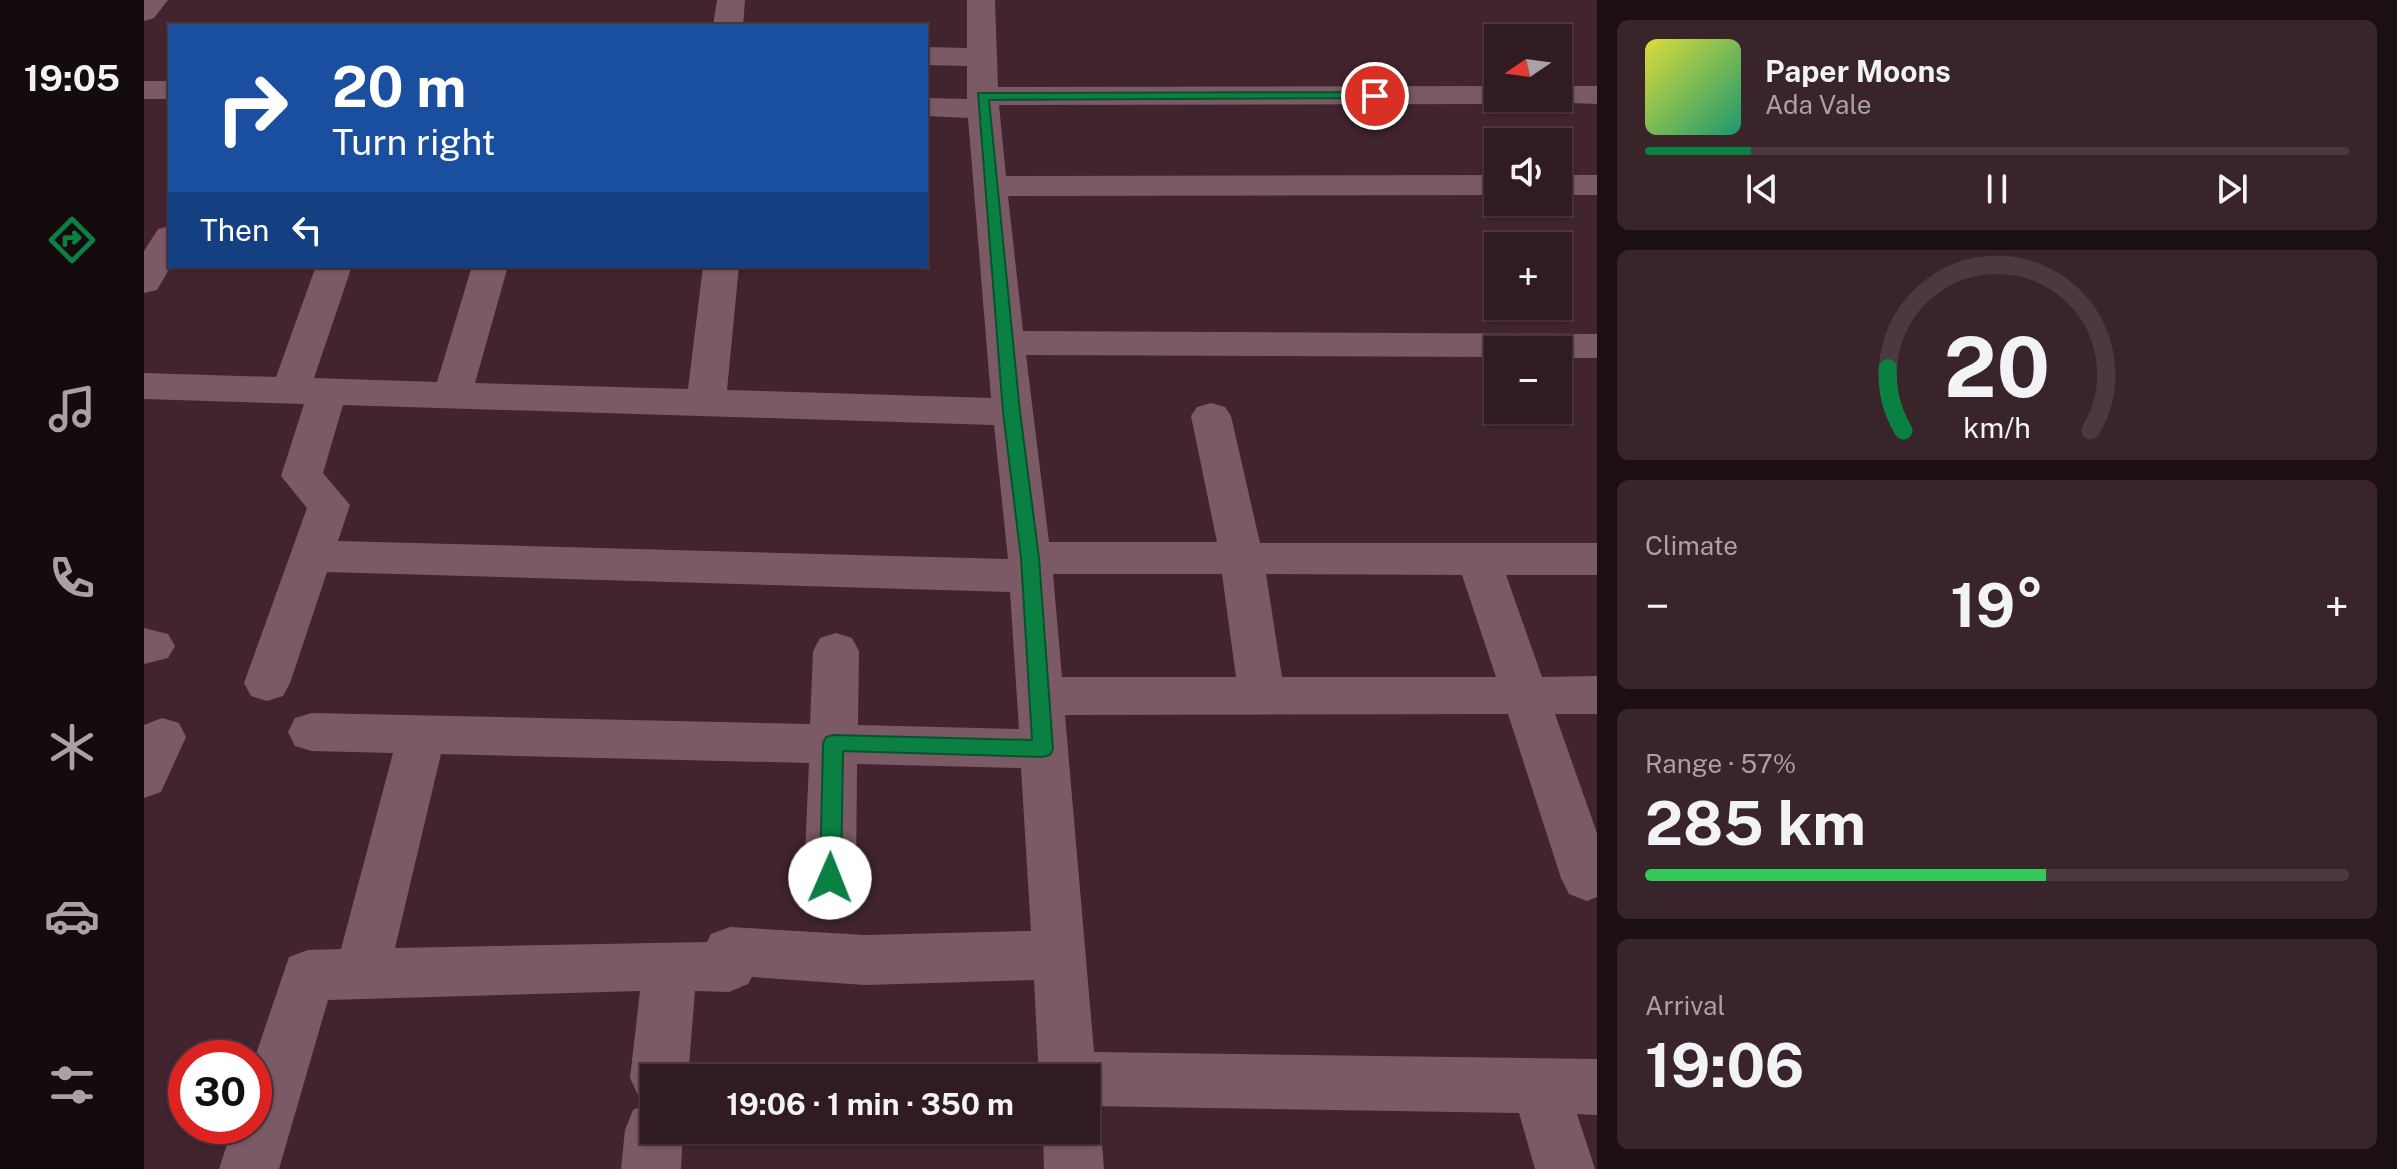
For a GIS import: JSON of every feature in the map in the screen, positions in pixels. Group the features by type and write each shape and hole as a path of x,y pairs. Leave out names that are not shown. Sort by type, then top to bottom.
{"street":[{"path":"144,12 154,0"},
{"path":"728,24 731,0"},
{"path":"981,0 982,88 1012,412 1031,567 1067,1064"},
{"path":"928,57 982,88"},
{"path":"928,106 982,88 1484,95"},
{"path":"144,90 168,90"},
{"path":"1572,95 1597,95"},
{"path":"991,186 1484,185"},
{"path":"1572,185 1597,185"},
{"path":"144,282 163,239"},
{"path":"267,683 329,505 302,476 309,391 334,268"},
{"path":"452,395 489,268"},
{"path":"706,403 721,268"},
{"path":"1006,343 1597,346"},
{"path":"144,386 1012,412"},
{"path":"1211,416 1242,558 1262,696"},
{"path":"312,556 1031,567 1242,558 1597,559"},
{"path":"1479,559 1587,878"},
{"path":"830,878 836,651"},
{"path":"1038,696 1597,695"},
{"path":"312,732 1043,749"},
{"path":"362,974 422,735"},
{"path":"249,1169 308,975 670,965 729,967 730,951 865,960 1058,955"},
{"path":"660,1064 670,965"},
{"path":"1100,1079 1597,1087"},
{"path":"1540,1087 1565,1169"},
{"path":"651,1169 653,1144"},
{"path":"1073,1144 1074,1169"}],"route":[{"path":"830,878 833,743 1043,749 1030,558 1012,412 982,96 1375,96"}]}
